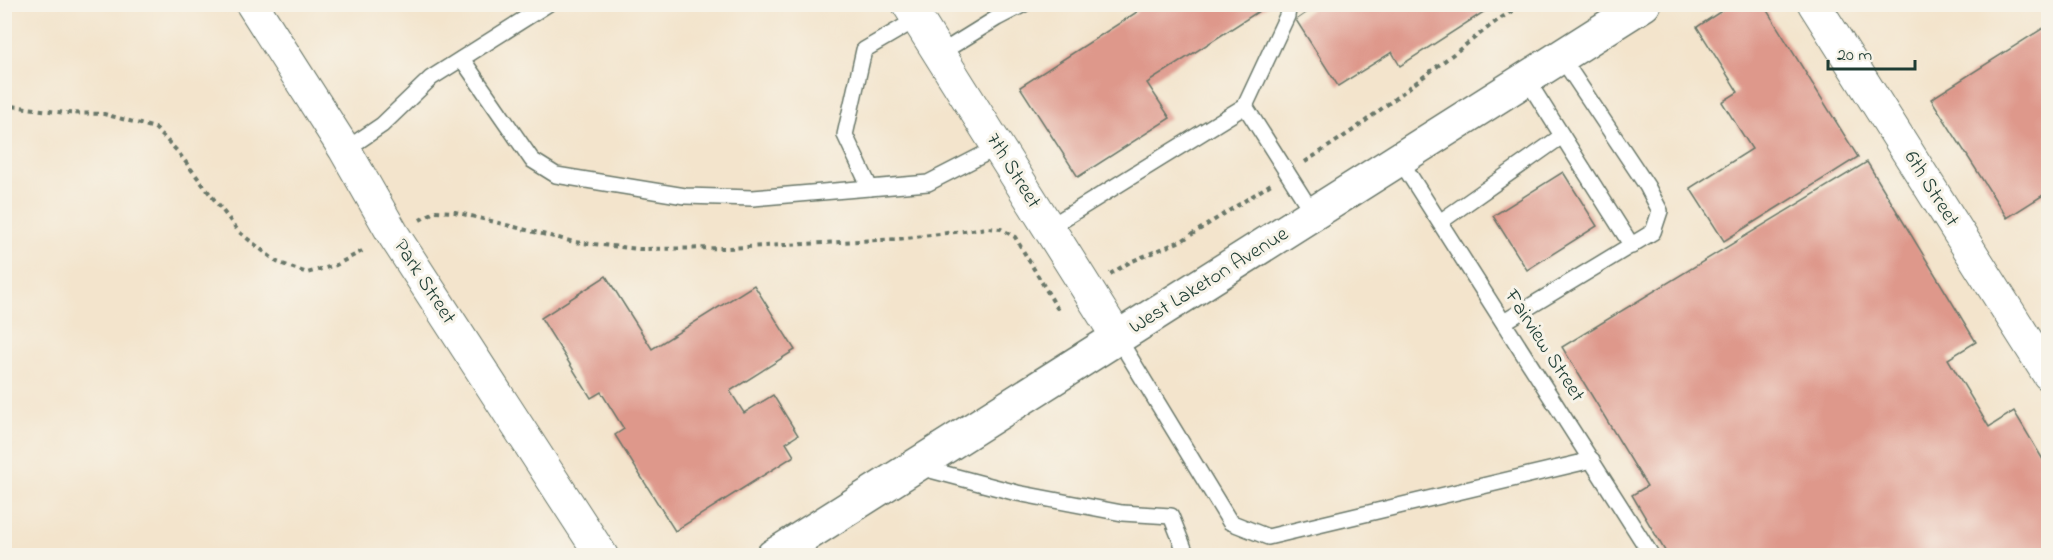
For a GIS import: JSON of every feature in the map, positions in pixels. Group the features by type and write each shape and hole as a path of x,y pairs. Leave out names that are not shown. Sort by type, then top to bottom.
{"main road":[{"name":"West Laketon Avenue","path":"773,555 1644,4"}],"street":[{"name":"Park Street","path":"252,4 345,150 393,234 602,555"},
{"name":"6th Street","path":"1814,4 2049,374"},
{"name":"7th Street","path":"912,12 1118,338"}],"lane":[{"path":"345,150 382,125 431,78 548,4"},
{"path":"939,54 1024,4"},
{"path":"1048,228 1245,106 1287,16 1289,4"},
{"path":"870,188 845,135 864,50 912,12"},
{"path":"1504,322 1653,232 1660,211 1647,186 1561,57"},
{"path":"462,59 532,160 556,176 696,196 753,198 928,183 998,147"},
{"path":"1527,80 1632,246"},
{"path":"1245,106 1314,214"},
{"path":"1440,222 1562,136"},
{"name":"Fairview Street","path":"1400,160 1652,555"},
{"path":"1118,338 1230,522 1268,537 1592,460"},
{"path":"916,466 1017,493 1122,513 1171,516 1187,555"}],"building":[{"path":"1132,4 1270,4 1147,83 1170,118 1078,177 1020,87 1137,12"},
{"path":"1319,4 1496,4 1400,66 1392,52 1338,86 1296,20"},
{"path":"1732,4 1763,4 1858,157 1724,241 1690,188 1752,149 1722,102 1738,92 1697,27"},
{"path":"2048,25 2048,192 2007,218 1931,99"},
{"path":"1867,162 1976,342 1948,359 1989,427 2014,411 2048,468 2048,556 1668,556 1632,495 1647,486 1562,347"},
{"path":"1563,172 1597,226 1527,270 1493,216"},
{"path":"606,276 652,349 754,285 795,350 730,391 744,413 773,395 798,435 786,443 794,456 675,531 615,435 624,429 601,392 591,398 541,318"}]}
